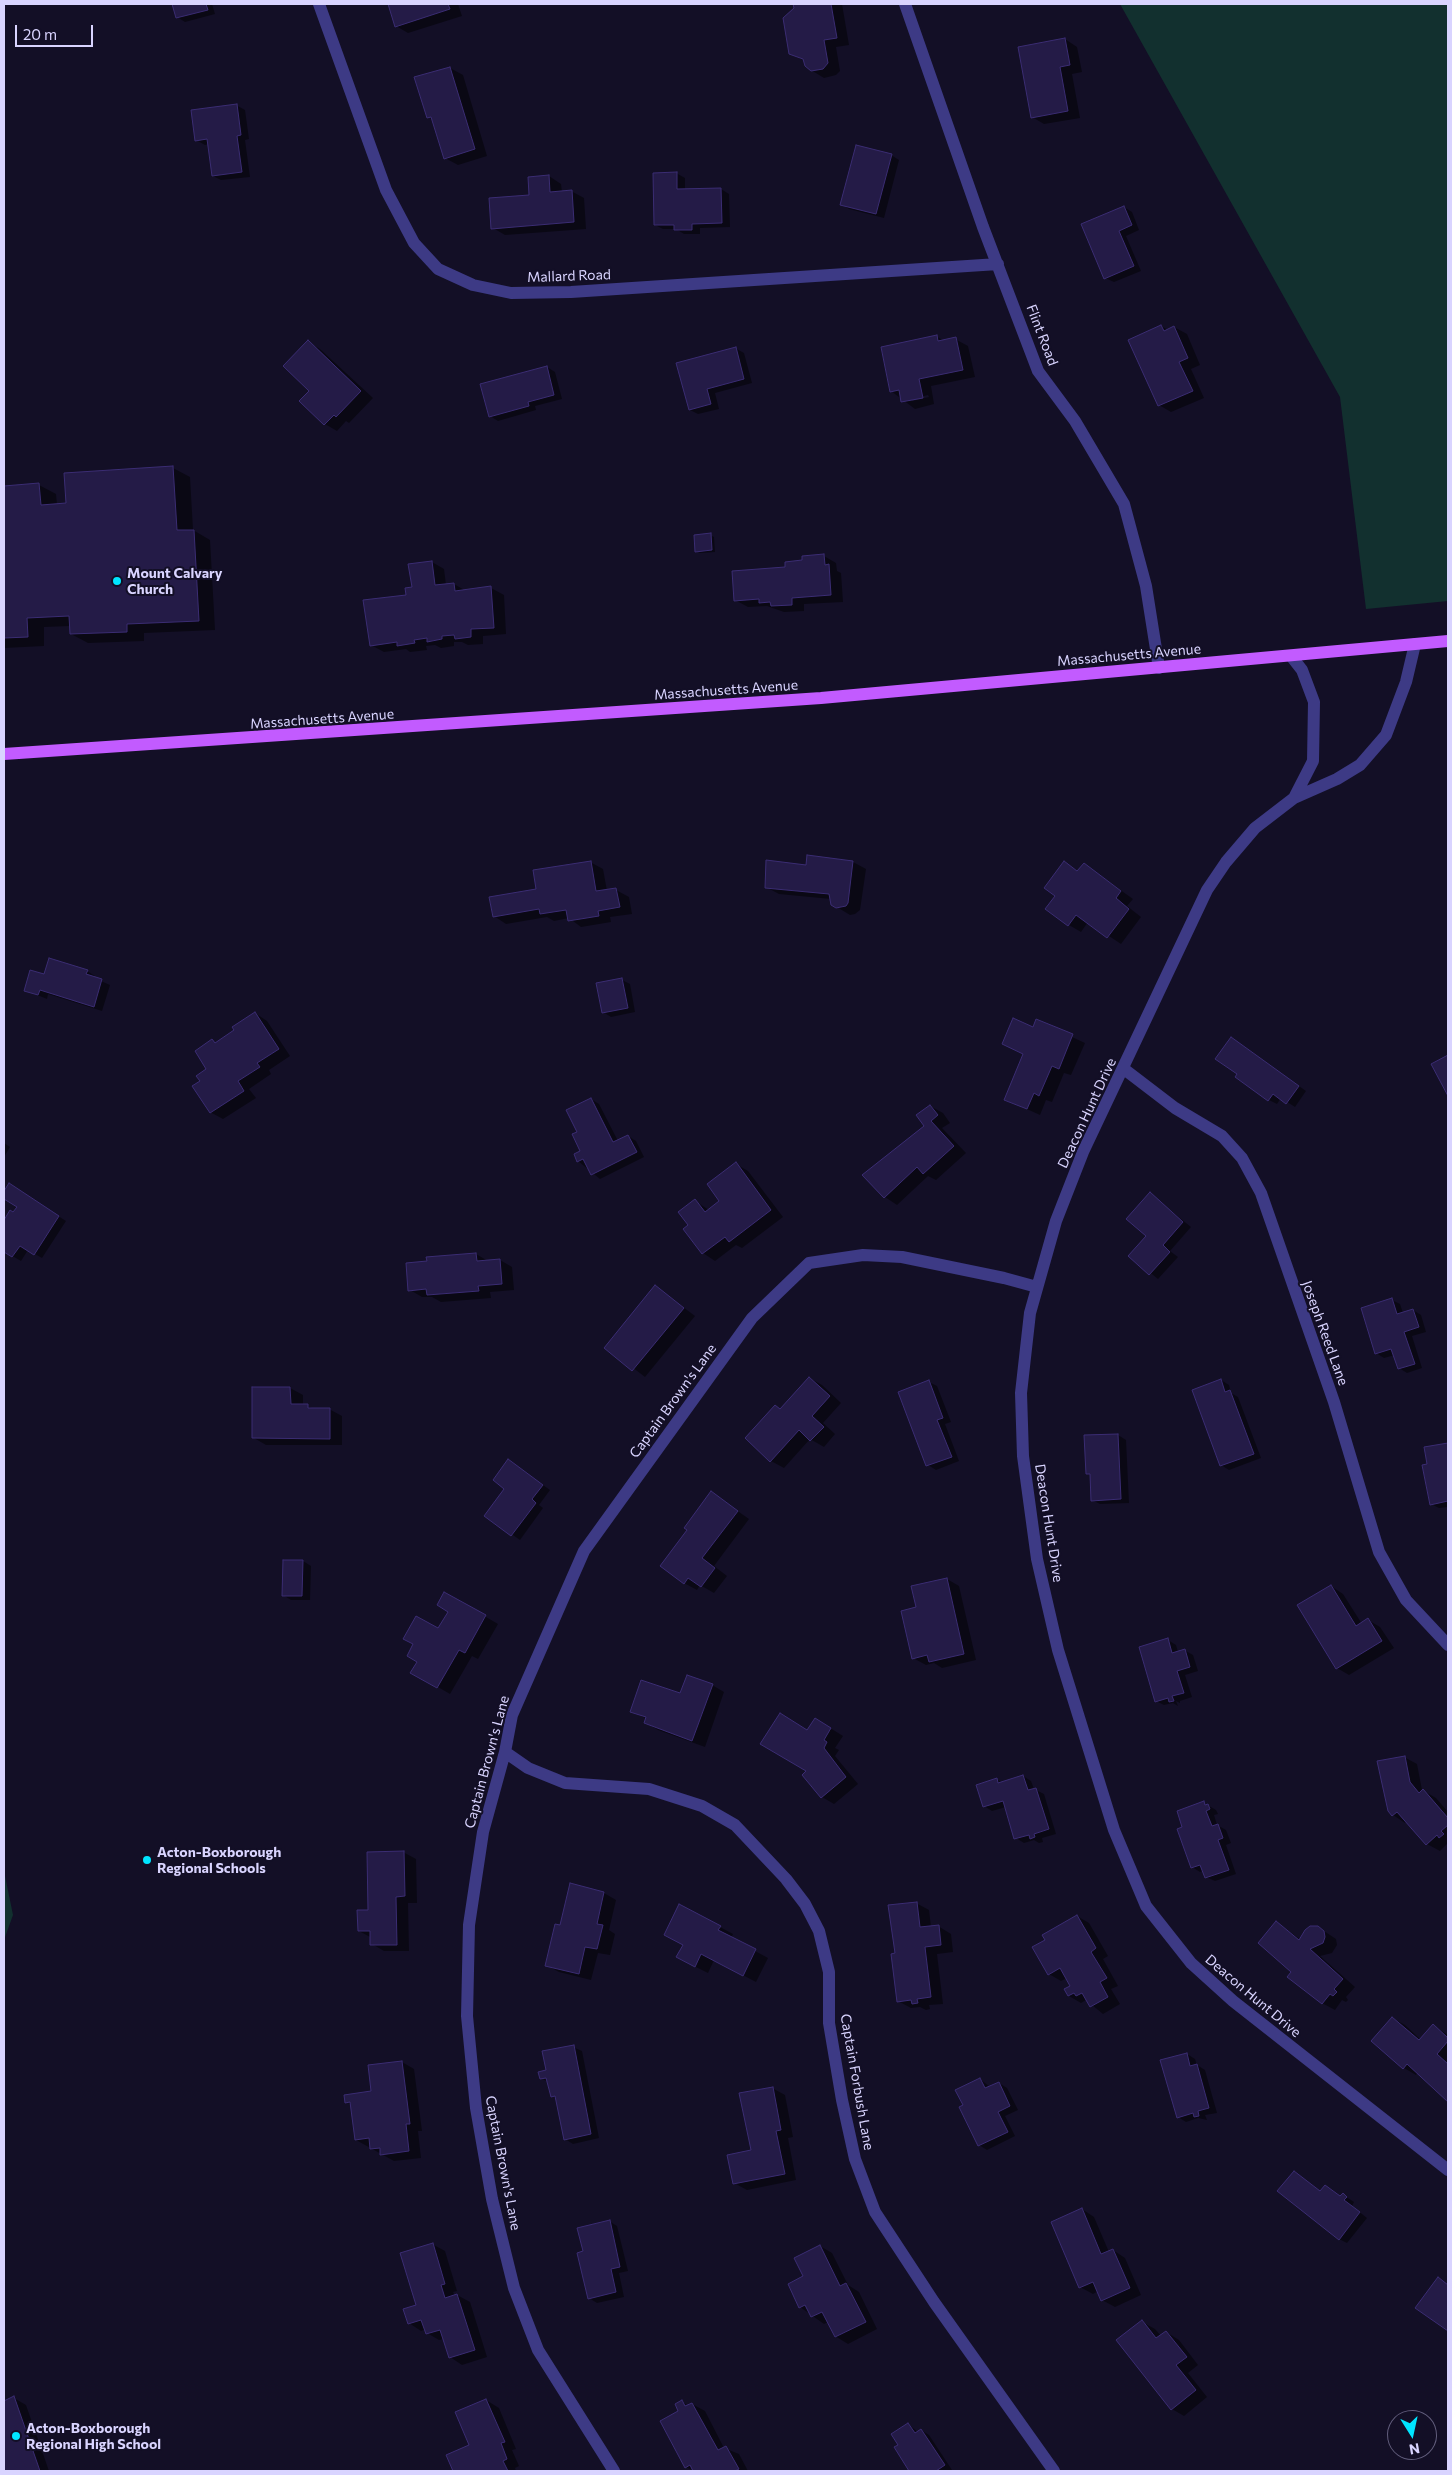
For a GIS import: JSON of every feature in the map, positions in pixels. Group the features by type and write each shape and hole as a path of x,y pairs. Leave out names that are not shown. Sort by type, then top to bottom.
{"main road":[{"name":"Massachusetts Avenue","path":"4,754 821,698 1448,641"}],"street":[{"name":"Mallard Road","path":"319,4 386,190 414,243 438,269 473,285 511,294 571,292 998,264"},
{"name":"Flint Road","path":"905,4 1038,372 1074,421 1124,504 1146,586 1159,668"},
{"name":"Deacon Hunt Drive","path":"1415,644 1406,682 1386,735 1360,765 1294,798 1255,828 1226,862 1207,890 1124,1069 1083,1152 1056,1221 1030,1313 1021,1393 1023,1456 1037,1559 1058,1650 1094,1771 1114,1830 1146,1906 1191,1963 1233,2001 1448,2170"},
{"name":"Deacon Hunt Drive","path":"1291,656 1302,670 1314,702 1312,761 1294,798"},
{"name":"Joseph Reed Lane","path":"1124,1069 1175,1108 1222,1136 1242,1158 1261,1193 1334,1402 1379,1552 1406,1600 1448,1645"},
{"name":"Captain Brown's Lane","path":"614,2471 538,2350 514,2288 492,2199 476,2108 467,2016 469,1925 483,1832 505,1752 512,1715 584,1551 752,1318 809,1263 863,1255 902,1257 1004,1278 1037,1287"},
{"name":"Captain Forbush Lane","path":"505,1752 528,1768 564,1783 649,1790 702,1806 735,1826 786,1878 805,1904 819,1932 829,1972 829,2023 842,2100 855,2159 875,2212 934,2302 1054,2471"}],"green space":[{"path":"1120,4 1448,4 1448,601 1366,609 1340,397"},
{"path":"4,1871 13,1915 4,1940"}],"building":[{"path":"172,4 206,4 208,10 176,18"},
{"path":"388,4 448,4 450,9 395,27"},
{"path":"793,4 831,4 837,38 824,40 828,63 823,69 811,71 805,66 803,59 789,54 783,18 794,8"},
{"path":"1065,38 1070,65 1060,67 1068,111 1031,118 1018,47"},
{"path":"450,67 475,149 444,159 431,117 427,118 414,77"},
{"path":"237,104 241,135 237,136 242,172 212,176 207,139 195,141 191,110"},
{"path":"856,145 892,154 876,214 840,205"},
{"path":"677,172 677,189 721,188 722,223 692,224 692,230 674,230 674,225 654,225 653,173"},
{"path":"549,175 550,192 572,190 574,222 491,229 489,198 529,195 528,177"},
{"path":"1124,206 1132,225 1119,231 1134,266 1104,279 1081,224"},
{"path":"1161,325 1164,331 1174,326 1188,358 1179,362 1193,391 1158,406 1128,340"},
{"path":"937,335 938,341 956,337 963,370 919,379 923,398 901,402 899,390 890,392 881,347"},
{"path":"308,340 361,391 336,417 334,415 324,425 299,401 309,391 283,366"},
{"path":"736,347 744,379 707,389 711,404 689,410 676,363"},
{"path":"547,366 554,395 528,402 529,406 489,417 480,384"},
{"path":"173,466 177,530 194,530 199,621 127,624 127,632 70,634 69,616 27,618 28,637 4,638 4,486 39,483 41,505 66,503 64,473"},
{"path":"711,533 712,550 695,552 694,535"},
{"path":"824,554 825,565 829,564 831,595 792,598 792,605 771,606 770,602 759,603 759,599 734,601 732,571 785,567 785,562 802,560 802,556"},
{"path":"432,561 435,585 454,583 455,591 491,586 494,628 471,629 471,637 455,639 454,635 442,636 442,639 427,642 427,638 414,640 415,643 397,646 397,642 370,646 363,600 406,595 405,588 412,587 408,564"},
{"path":"807,855 853,861 848,903 846,906 836,908 831,905 829,894 765,888 766,860 806,865"},
{"path":"591,861 596,891 616,888 620,907 598,911 599,916 568,921 566,910 540,914 539,909 493,917 489,897 536,889 533,870"},
{"path":"1064,861 1077,871 1084,863 1121,891 1116,898 1129,909 1107,938 1076,915 1068,926 1045,909 1055,896 1044,888"},
{"path":"49,958 88,970 86,974 102,979 94,1007 40,990 38,995 24,991 30,970 44,974"},
{"path":"622,978 628,1008 602,1013 596,983"},
{"path":"255,1012 279,1049 257,1063 260,1067 238,1081 244,1091 210,1113 192,1086 200,1081 196,1076 206,1069 195,1051 212,1039 215,1043 234,1030 232,1027"},
{"path":"1013,1018 1033,1027 1036,1019 1073,1034 1059,1069 1052,1066 1039,1096 1034,1093 1027,1109 1004,1100 1023,1054 1002,1044"},
{"path":"1231,1037 1299,1086 1286,1104 1273,1094 1268,1101 1235,1077 1237,1074 1215,1059"},
{"path":"1448,1055 1448,1096 1431,1064"},
{"path":"591,1098 613,1142 628,1135 637,1152 591,1175 583,1159 577,1162 574,1154 580,1151 572,1134 577,1132 566,1110"},
{"path":"930,1105 938,1115 931,1121 954,1146 923,1174 917,1167 884,1198 862,1175 924,1126 916,1115"},
{"path":"736,1162 771,1210 729,1242 725,1237 702,1254 683,1229 688,1225 678,1212 695,1199 705,1212 719,1201 707,1184"},
{"path":"9,1183 59,1216 34,1255 20,1246 12,1257 4,1252 4,1220 10,1210 13,1212 17,1207 4,1199 4,1191"},
{"path":"1150,1192 1183,1222 1163,1245 1170,1252 1149,1275 1128,1256 1146,1236 1126,1219"},
{"path":"476,1253 477,1261 500,1259 502,1284 478,1286 479,1291 427,1295 426,1289 408,1291 406,1263 427,1261 426,1257"},
{"path":"655,1285 684,1308 632,1371 604,1348"},
{"path":"1392,1298 1397,1314 1413,1309 1419,1327 1404,1332 1415,1364 1398,1369 1391,1349 1375,1354 1361,1308"},
{"path":"809,1377 830,1396 812,1416 824,1427 810,1441 799,1430 770,1462 745,1438 775,1405 780,1409"},
{"path":"1221,1379 1225,1392 1230,1390 1254,1454 1220,1466 1192,1390"},
{"path":"929,1380 943,1418 937,1420 952,1457 926,1466 898,1392"},
{"path":"252,1387 290,1387 291,1404 308,1404 308,1408 330,1408 330,1439 252,1438"},
{"path":"1118,1434 1121,1499 1091,1501 1090,1474 1086,1474 1084,1435"},
{"path":"1448,1443 1448,1501 1430,1505 1422,1465 1427,1464 1424,1447"},
{"path":"508,1459 543,1485 532,1499 536,1503 511,1536 484,1516 504,1489 493,1480"},
{"path":"711,1491 738,1511 702,1558 715,1568 701,1587 688,1578 684,1584 660,1566 687,1530 684,1528"},
{"path":"283,1560 303,1560 302,1596 282,1596"},
{"path":"947,1578 964,1654 929,1662 927,1655 912,1659 901,1611 916,1607 911,1586"},
{"path":"1331,1585 1356,1626 1368,1618 1382,1641 1336,1669 1297,1605"},
{"path":"444,1592 486,1615 465,1653 459,1650 437,1688 410,1673 417,1662 407,1656 413,1644 403,1639 416,1616 438,1628 448,1612 437,1605"},
{"path":"1168,1638 1172,1653 1185,1649 1190,1667 1177,1671 1184,1693 1172,1696 1174,1701 1169,1702 1168,1698 1155,1702 1139,1647"},
{"path":"687,1675 713,1684 692,1741 644,1723 646,1717 630,1712 641,1680 680,1693"},
{"path":"780,1713 807,1730 815,1718 831,1728 824,1740 827,1742 824,1748 846,1777 821,1798 802,1775 806,1771 760,1744"},
{"path":"1405,1756 1410,1782 1419,1793 1423,1789 1448,1818 1448,1825 1441,1831 1444,1834 1439,1838 1437,1835 1426,1845 1397,1812 1392,1816 1388,1811 1377,1761"},
{"path":"1023,1775 1028,1790 1036,1788 1049,1829 1034,1834 1035,1837 1030,1839 1029,1835 1014,1839 1003,1801 983,1807 976,1785 997,1778 998,1783"},
{"path":"1204,1801 1205,1805 1208,1804 1210,1809 1206,1811 1212,1826 1218,1824 1223,1838 1218,1840 1229,1870 1205,1878 1200,1865 1191,1868 1177,1829 1182,1827 1177,1811"},
{"path":"404,1851 405,1896 396,1897 397,1945 370,1945 370,1931 358,1931 357,1910 368,1910 367,1852"},
{"path":"570,1883 604,1892 597,1924 603,1925 597,1949 585,1947 579,1974 545,1966 555,1924 560,1925"},
{"path":"917,1902 920,1927 939,1925 941,1945 925,1947 931,1997 917,1999 918,2003 912,2004 911,2000 897,2002 891,1954 895,1953 888,1905"},
{"path":"679,1904 721,1926 718,1930 756,1949 743,1976 701,1954 695,1967 676,1957 683,1945 664,1935"},
{"path":"1077,1915 1096,1948 1091,1952 1107,1978 1100,1982 1108,1997 1090,2007 1082,1993 1076,1996 1074,1993 1068,1996 1064,1989 1070,1986 1060,1968 1048,1975 1032,1947 1045,1940 1042,1935"},
{"path":"1276,1921 1299,1940 1310,1926 1318,1926 1324,1931 1323,1943 1310,1949 1343,1979 1334,1989 1337,1992 1333,1996 1330,1994 1322,2004 1287,1977 1291,1972 1258,1943"},
{"path":"1392,2017 1419,2040 1433,2024 1448,2038 1448,2041 1437,2054 1448,2064 1448,2102 1407,2064 1403,2069 1371,2041"},
{"path":"574,2045 591,2134 564,2140 555,2096 551,2097 546,2078 540,2079 538,2072 546,2070 542,2051"},
{"path":"1187,2053 1190,2066 1197,2064 1209,2108 1198,2111 1199,2116 1194,2117 1193,2113 1177,2118 1160,2060"},
{"path":"402,2061 410,2124 406,2124 409,2151 380,2155 380,2148 370,2149 369,2138 355,2140 350,2102 345,2103 344,2095 371,2091 368,2065"},
{"path":"980,2078 985,2088 999,2082 1010,2106 998,2112 1008,2132 978,2146 959,2107 963,2105 955,2090"},
{"path":"773,2087 781,2130 776,2131 785,2174 733,2184 727,2155 751,2150 739,2093"},
{"path":"1294,2171 1320,2191 1325,2185 1340,2196 1343,2193 1347,2197 1344,2200 1360,2212 1339,2240 1277,2191"},
{"path":"1082,2208 1101,2254 1113,2249 1130,2288 1101,2301 1093,2282 1079,2288 1051,2222"},
{"path":"610,2220 620,2267 611,2269 616,2292 588,2299 577,2253 583,2251 577,2228"},
{"path":"433,2243 445,2284 441,2285 445,2298 457,2294 475,2350 449,2358 440,2330 426,2334 421,2320 408,2324 403,2309 416,2305 400,2253"},
{"path":"820,2245 840,2286 846,2283 866,2322 835,2337 822,2312 811,2317 805,2305 799,2308 788,2284 803,2276 794,2258"},
{"path":"1438,2277 1448,2285 1448,2331 1415,2308"},
{"path":"1142,2320 1156,2338 1166,2331 1187,2357 1176,2365 1196,2390 1171,2410 1116,2340"},
{"name":"Acton-Boxborough Regional High School","path":"14,2396 40,2471 4,2471 4,2401"},
{"path":"486,2399 505,2442 501,2443 507,2459 503,2461 508,2471 453,2471 446,2455 469,2445 455,2412"},
{"path":"682,2400 685,2406 692,2403 718,2450 726,2446 739,2469 735,2471 693,2471 690,2465 685,2468 660,2421 678,2411 675,2404"},
{"path":"908,2423 915,2433 921,2429 945,2465 936,2471 909,2471 894,2447 898,2445 891,2434"}],"place":[{"name":"Mount Calvary Church","path":"117,581"},
{"name":"Acton-Boxborough Regional Schools","path":"147,1860"},
{"name":"Acton-Boxborough Regional High School","path":"16,2436"}]}
